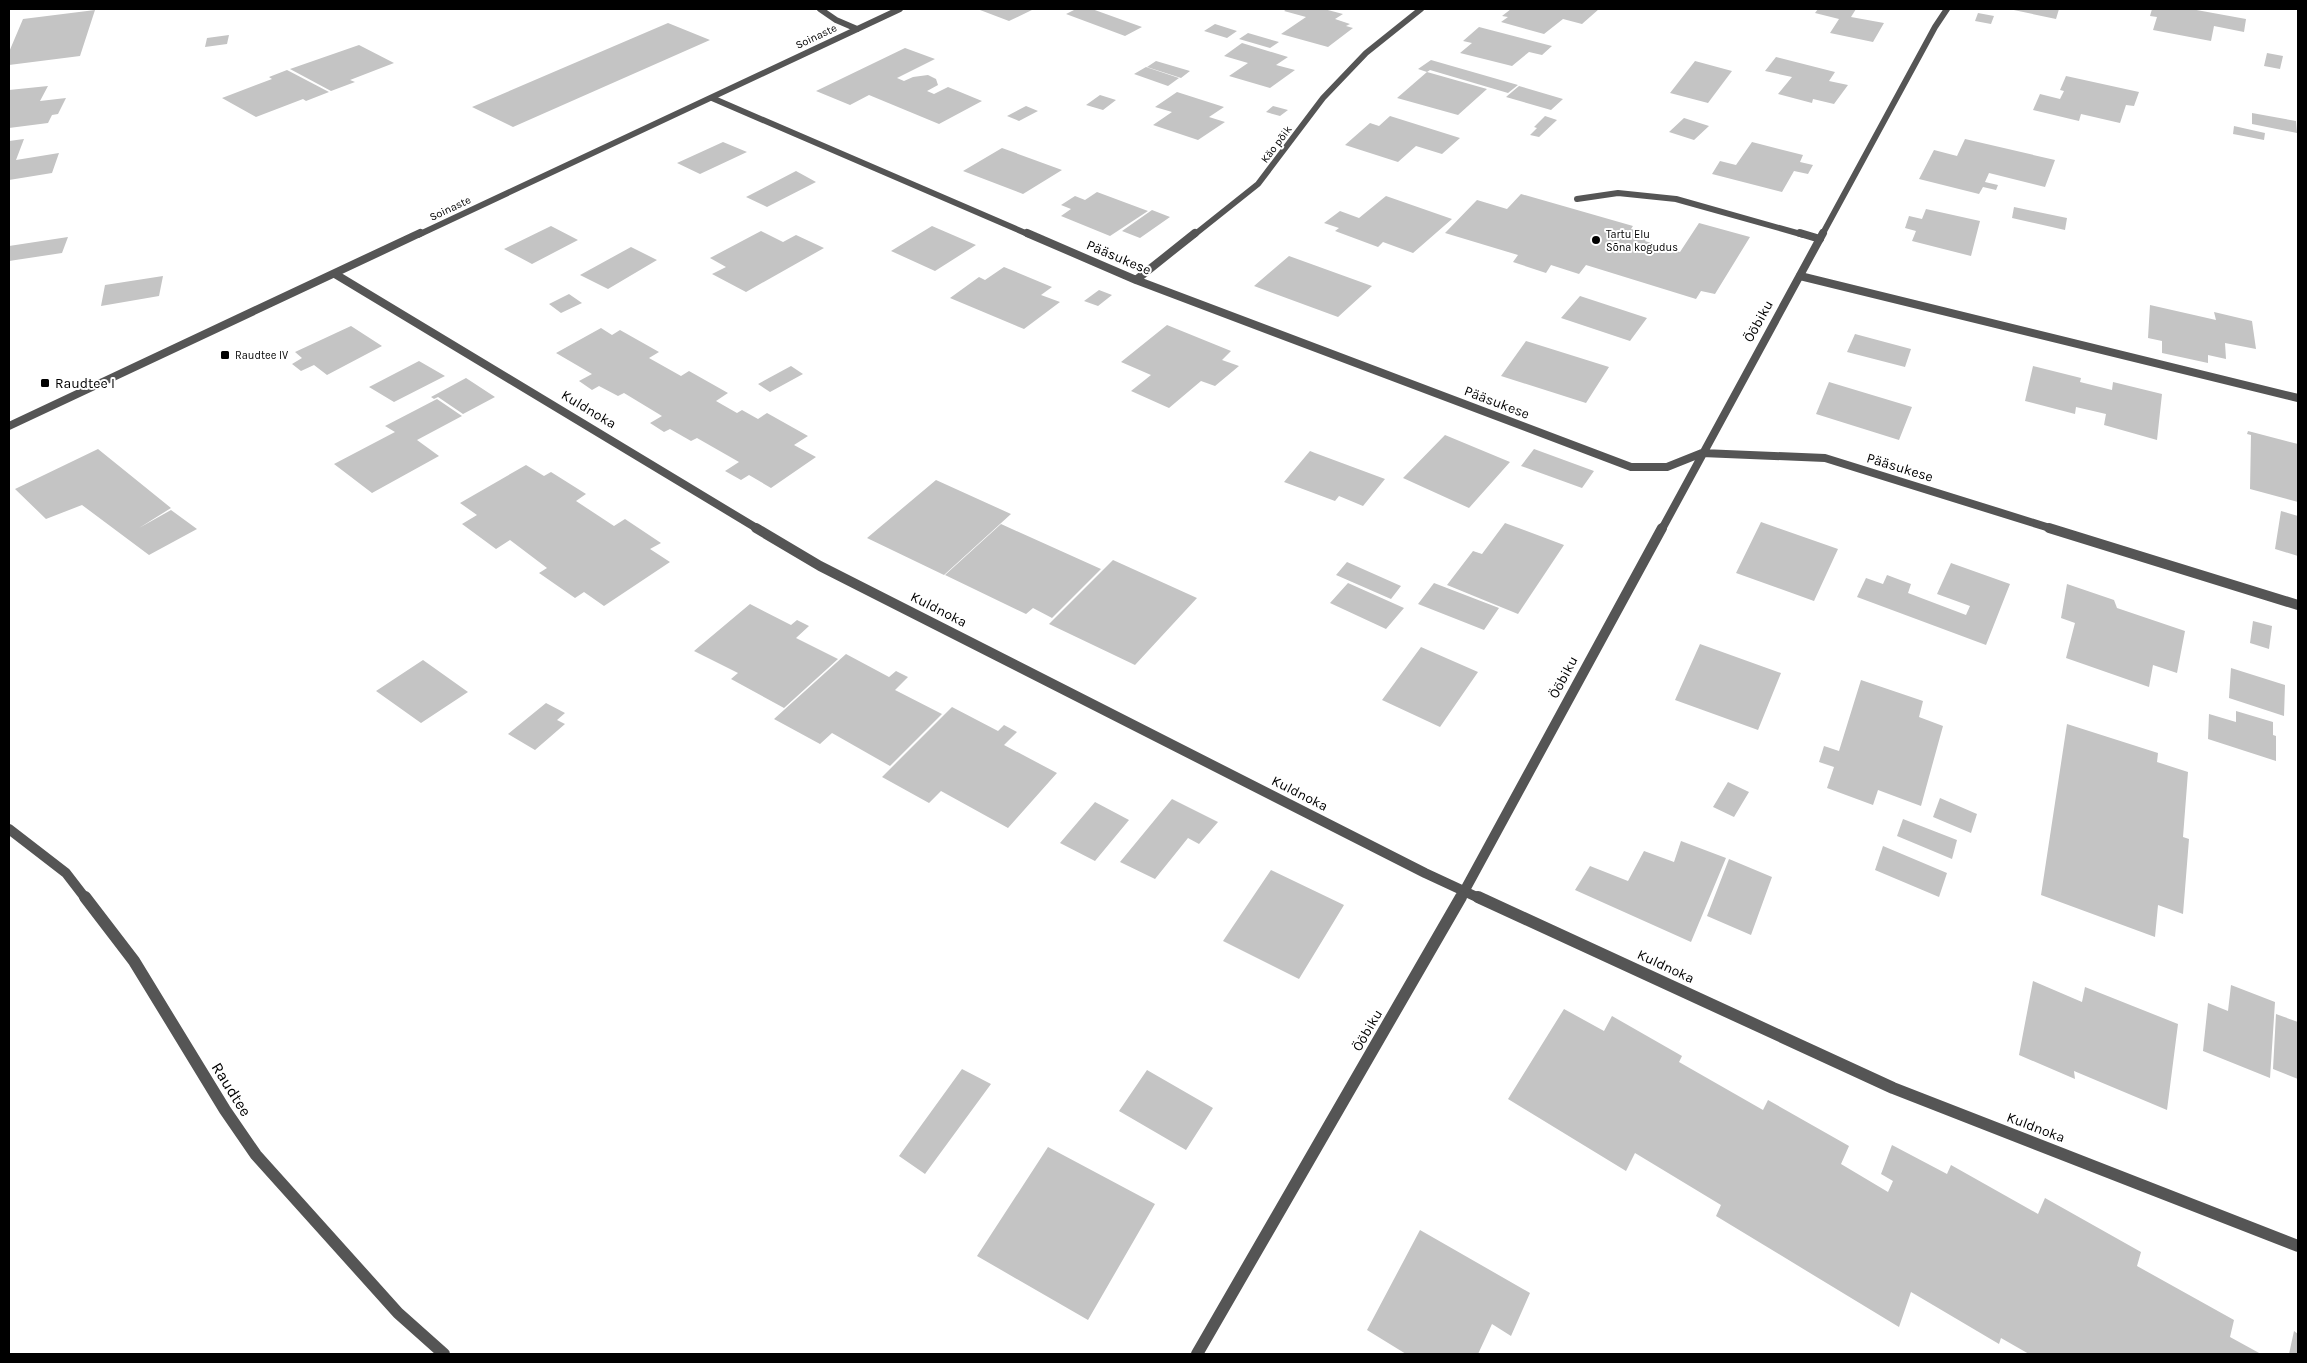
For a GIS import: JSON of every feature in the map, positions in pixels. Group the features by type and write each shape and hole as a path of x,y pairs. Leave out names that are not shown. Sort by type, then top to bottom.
{"street":[{"path":"820,9 836,20 857,29"},
{"name":"Soinaste","path":"9,426 900,9"},
{"name":"Käo põik","path":"1136,280 1258,184 1323,98 1366,53 1421,9"},
{"name":"Ööbiku","path":"1198,1354 1465,890 1935,27 1947,9"},
{"name":"Pääsukese","path":"712,98 1136,280 1631,467 1667,467 1702,453 1825,458 2298,605"},
{"path":"1578,199 1618,193 1676,199 1820,239"},
{"name":"Kuldnoka","path":"335,274 820,566 1425,873 1893,1088 2298,1246"},
{"path":"1800,276 2298,398"},
{"name":"Raudtee","path":"9,829 66,873 134,961 225,1110 256,1156 398,1313 444,1354"}],"building":[{"path":"1034,9 1009,21 980,10"},
{"path":"1076,9 1092,9 1142,27 1125,36 1066,14"},
{"path":"1287,9 1324,9 1343,14 1335,19 1350,24 1346,26 1353,28 1328,47 1281,34 1306,17 1284,11"},
{"path":"1511,9 1599,9 1582,24 1563,19 1544,34 1501,22 1508,17 1502,16"},
{"path":"1818,9 1856,9 1851,17 1884,23 1873,42 1830,33 1839,19 1815,13"},
{"path":"2009,9 2059,9 2056,19"},
{"path":"2152,9 2191,9 2246,19 2244,32 2214,26 2211,41 2153,30 2157,17 2150,16"},
{"path":"95,10 80,56 9,65 9,52 23,19"},
{"path":"1978,13 1994,16 1991,24 1975,21"},
{"path":"668,23 710,40 513,127 472,107"},
{"path":"1215,24 1237,31 1227,38 1204,31"},
{"path":"1479,27 1552,46 1542,55 1529,52 1512,66 1460,53 1472,43 1463,41"},
{"path":"1248,33 1279,42 1270,48 1239,39"},
{"path":"229,35 227,44 205,47 207,38"},
{"path":"1242,43 1288,57 1276,65 1295,70 1270,88 1229,76 1248,63 1224,56"},
{"path":"359,45 394,63 350,80 355,82 331,91 290,69"},
{"path":"905,48 935,59 897,78 904,81 913,77 928,75 936,79 938,85 927,91 934,94 948,87 982,101 939,124 869,95 850,105 816,91"},
{"path":"2267,53 2283,56 2280,69 2264,66"},
{"path":"1776,57 1835,72 1829,81 1848,85 1834,104 1813,99 1812,103 1778,94 1792,77 1765,71"},
{"path":"1431,60 1518,85 1508,93 1430,70 1427,72 1418,69"},
{"path":"1156,61 1190,71 1181,78 1147,67"},
{"path":"1695,61 1732,71 1708,103 1670,93"},
{"path":"1146,67 1179,78 1168,86 1134,74"},
{"path":"287,70 329,92 306,101 303,99 256,117 222,98 272,79 269,77"},
{"path":"1427,72 1487,89 1458,115 1397,98"},
{"path":"2066,76 2139,92 2134,106 2126,105 2120,123 2081,114 2079,121 2033,110 2040,94 2060,99 2064,91 2060,90"},
{"path":"48,86 40,101 66,98 58,114 52,115 48,123 9,128 9,90"},
{"path":"1519,86 1563,99 1551,110 1506,97"},
{"path":"1177,92 1224,107 1209,117 1225,122 1198,140 1153,125 1172,112 1155,107"},
{"path":"1100,95 1116,100 1103,110 1086,105"},
{"path":"1026,106 1038,111 1019,121 1007,116"},
{"path":"1273,106 1288,110 1280,116 1266,112"},
{"path":"2252,113 2296,121 2297,133 2252,124"},
{"path":"1390,116 1460,138 1442,154 1416,146 1398,162 1345,145 1370,123 1379,126"},
{"path":"1545,116 1557,120 1539,137 1530,135 1537,128 1534,127"},
{"path":"1684,118 1709,126 1694,140 1669,132"},
{"path":"2234,126 2265,133 2264,140 2233,134"},
{"path":"24,139 16,160 59,153 52,173 9,180 9,141"},
{"path":"1965,139 2055,160 2045,187 1989,173 1985,182 1998,185 1996,190 1983,187 1979,194 1919,179 1934,150 1957,156"},
{"path":"723,142 747,152 700,174 677,163"},
{"path":"1752,142 1803,155 1800,162 1813,165 1808,174 1794,171 1782,192 1712,174 1720,161 1736,165"},
{"path":"1002,148 1062,170 1023,194 963,171"},
{"path":"796,171 816,182 767,207 746,197"},
{"path":"1097,192 1148,211 1110,236 1061,216 1071,209 1061,205 1075,196 1085,200"},
{"path":"1521,194 1633,226 1631,229 1650,234 1645,241 1680,252 1699,223 1750,237 1715,294 1701,291 1696,299 1586,265 1579,274 1551,265 1546,273 1513,262 1518,255 1445,233 1477,200 1507,209"},
{"path":"1386,196 1452,219 1413,253 1383,242 1378,247 1335,231 1339,228 1324,223 1340,211 1359,218"},
{"path":"2014,207 2067,218 2065,230 2012,218"},
{"path":"1926,209 1980,221 1971,256 1912,241 1916,231 1905,228 1909,216 1922,219"},
{"path":"1152,210 1170,217 1140,238 1122,231"},
{"path":"551,226 578,240 532,264 504,249"},
{"path":"932,226 976,245 935,271 891,251"},
{"path":"761,231 783,242 796,235 824,248 746,292 712,274 726,267 710,258"},
{"path":"68,237 62,253 9,261 9,246"},
{"path":"631,247 657,260 608,289 580,275"},
{"path":"1289,256 1372,286 1338,317 1254,286"},
{"path":"1004,267 1052,287 1041,295 1060,302 1024,329 950,298 979,277 985,280"},
{"path":"163,276 159,296 101,306 105,285"},
{"path":"1099,290 1112,295 1098,306 1084,301"},
{"path":"569,294 582,303 561,313 549,304"},
{"path":"1580,296 1647,318 1630,341 1561,318"},
{"path":"2150,305 2216,320 2214,312 2252,321 2256,349 2225,343 2226,359 2208,355 2208,363 2162,353 2162,341 2148,338"},
{"path":"1167,325 1231,351 1222,360 1239,366 1215,386 1201,381 1169,408 1131,391 1151,375 1121,362"},
{"path":"351,326 382,346 327,375 314,365 301,371 292,364 302,358 295,352"},
{"path":"601,328 612,335 620,330 659,352 649,358 681,376 689,371 728,393 716,401 737,413 742,410 758,419 767,413 808,436 794,445 816,457 771,488 749,475 741,480 725,471 739,462 697,438 691,441 670,429 664,432 650,423 662,416 624,393 618,396 599,386 592,390 579,381 592,374 556,353"},
{"path":"1855,334 1911,349 1905,367 1847,352"},
{"path":"1526,341 1609,367 1586,403 1501,376"},
{"path":"419,361 445,376 394,402 369,387"},
{"path":"791,366 803,374 770,392 758,384"},
{"path":"2033,366 2081,378 2080,382 2112,390 2113,382 2162,394 2157,440 2104,425 2106,414 2076,407 2075,414 2025,401"},
{"path":"466,378 495,397 463,414 438,397 434,399 431,397"},
{"path":"1829,382 1912,407 1899,440 1816,414"},
{"path":"437,399 462,416 417,440 439,456 372,493 334,464 395,432 385,426"},
{"path":"2248,431 2298,444 2298,502 2250,489 2251,435 2247,434"},
{"path":"1445,435 1510,462 1469,508 1403,478"},
{"path":"98,449 171,508 139,528 171,510 197,529 149,555 82,505 46,519 15,489"},
{"path":"1534,449 1594,471 1582,488 1521,466"},
{"path":"1310,451 1385,479 1363,506 1339,496 1335,501 1284,482"},
{"path":"526,465 544,476 551,472 586,494 576,501 614,526 625,519 661,543 650,549 670,562 604,606 584,592 575,598 539,573 547,568 510,540 496,549 462,524 477,515 460,503"},
{"path":"936,480 1011,514 944,575 867,538"},
{"path":"2281,511 2298,516 2298,556 2275,549"},
{"path":"1761,522 1838,549 1814,601 1736,573"},
{"path":"1505,523 1564,545 1518,614 1447,585 1473,551 1482,554"},
{"path":"1001,524 1101,569 1052,618 1033,608 1026,614 945,575"},
{"path":"1113,560 1197,598 1135,665 1049,624"},
{"path":"1347,562 1401,586 1391,599 1336,575"},
{"path":"1951,563 2010,584 1986,645 1857,597 1866,578 1883,584 1887,575 1911,584 1908,593 1966,615 1970,606 1937,594"},
{"path":"1348,583 1404,608 1386,629 1330,603"},
{"path":"1434,583 1499,608 1484,630 1418,604"},
{"path":"2067,584 2114,600 2117,608 2185,631 2177,673 2153,665 2149,687 2066,658 2075,623 2061,618"},
{"path":"750,604 791,625 797,620 809,626 796,638 838,659 784,708 731,679 738,673 694,651"},
{"path":"2253,621 2272,626 2269,649 2250,643"},
{"path":"1700,644 1781,673 1758,730 1675,700"},
{"path":"1421,647 1478,672 1440,727 1382,700"},
{"path":"846,654 889,677 896,671 908,677 895,690 942,714 890,766 832,733 820,744 774,719"},
{"path":"423,660 468,692 421,723 376,691"},
{"path":"2231,668 2285,685 2284,716 2229,698"},
{"path":"1861,680 1923,701 1919,717 1943,726 1921,806 1878,790 1873,805 1827,788 1834,767 1819,762 1824,746 1839,751"},
{"path":"546,703 565,713 557,720 565,724 535,750 508,734"},
{"path":"952,707 998,731 1004,725 1017,732 1004,745 1057,773 1008,828 941,791 929,803 882,777"},
{"path":"2236,711 2273,722 2273,735 2276,736 2276,761 2208,739 2209,714 2236,722"},
{"path":"2067,724 2158,753 2157,762 2188,772 2183,837 2189,839 2183,914 2158,905 2155,937 2041,895"},
{"path":"1728,782 1749,792 1734,817 1713,807"},
{"path":"1940,798 1977,814 1971,833 1933,817"},
{"path":"1172,799 1218,822 1199,844 1188,838 1155,879 1120,862"},
{"path":"1095,802 1129,820 1095,861 1060,843"},
{"path":"1903,819 1957,840 1952,859 1897,836"},
{"path":"1681,841 1726,858 1691,942 1575,890 1590,866 1628,881 1644,851 1674,862"},
{"path":"1883,846 1947,873 1939,897 1875,870"},
{"path":"1729,859 1772,877 1751,935 1707,916"},
{"path":"1271,870 1344,905 1299,979 1223,941"},
{"path":"2033,981 2082,1002 2085,987 2178,1024 2167,1110 2074,1071 2075,1079 2019,1055"},
{"path":"2231,985 2275,1002 2270,1078 2203,1051 2208,1003 2228,1011"},
{"path":"1564,1009 1604,1031 1612,1016 1682,1056 1679,1062 1763,1110 1768,1100 1849,1146 1841,1164 1888,1192 1893,1181 1881,1174 1892,1145 1947,1174 1951,1165 2038,1214 2045,1198 2141,1252 2137,1266 2234,1320 2230,1337 2261,1354 2029,1354 2001,1338 1999,1344 1911,1292 1899,1327 1716,1216 1721,1205 1635,1153 1626,1171 1508,1099"},
{"path":"2276,1014 2298,1022 2298,1079 2273,1069"},
{"path":"962,1069 991,1084 925,1174 899,1156"},
{"path":"1147,1070 1213,1108 1186,1150 1119,1111"},
{"path":"1048,1147 1155,1204 1088,1320 977,1256"},
{"path":"1420,1230 1530,1293 1511,1336 1492,1324 1478,1354 1406,1354 1367,1330"},
{"path":"2294,1331 2298,1334 2298,1354 2289,1354"}],"place":[{"name":"Tartu Elu Sõna kogudus","path":"1596,240"},
{"name":"Raudtee IV","path":"225,355"},
{"name":"Raudtee I","path":"45,383"}]}
